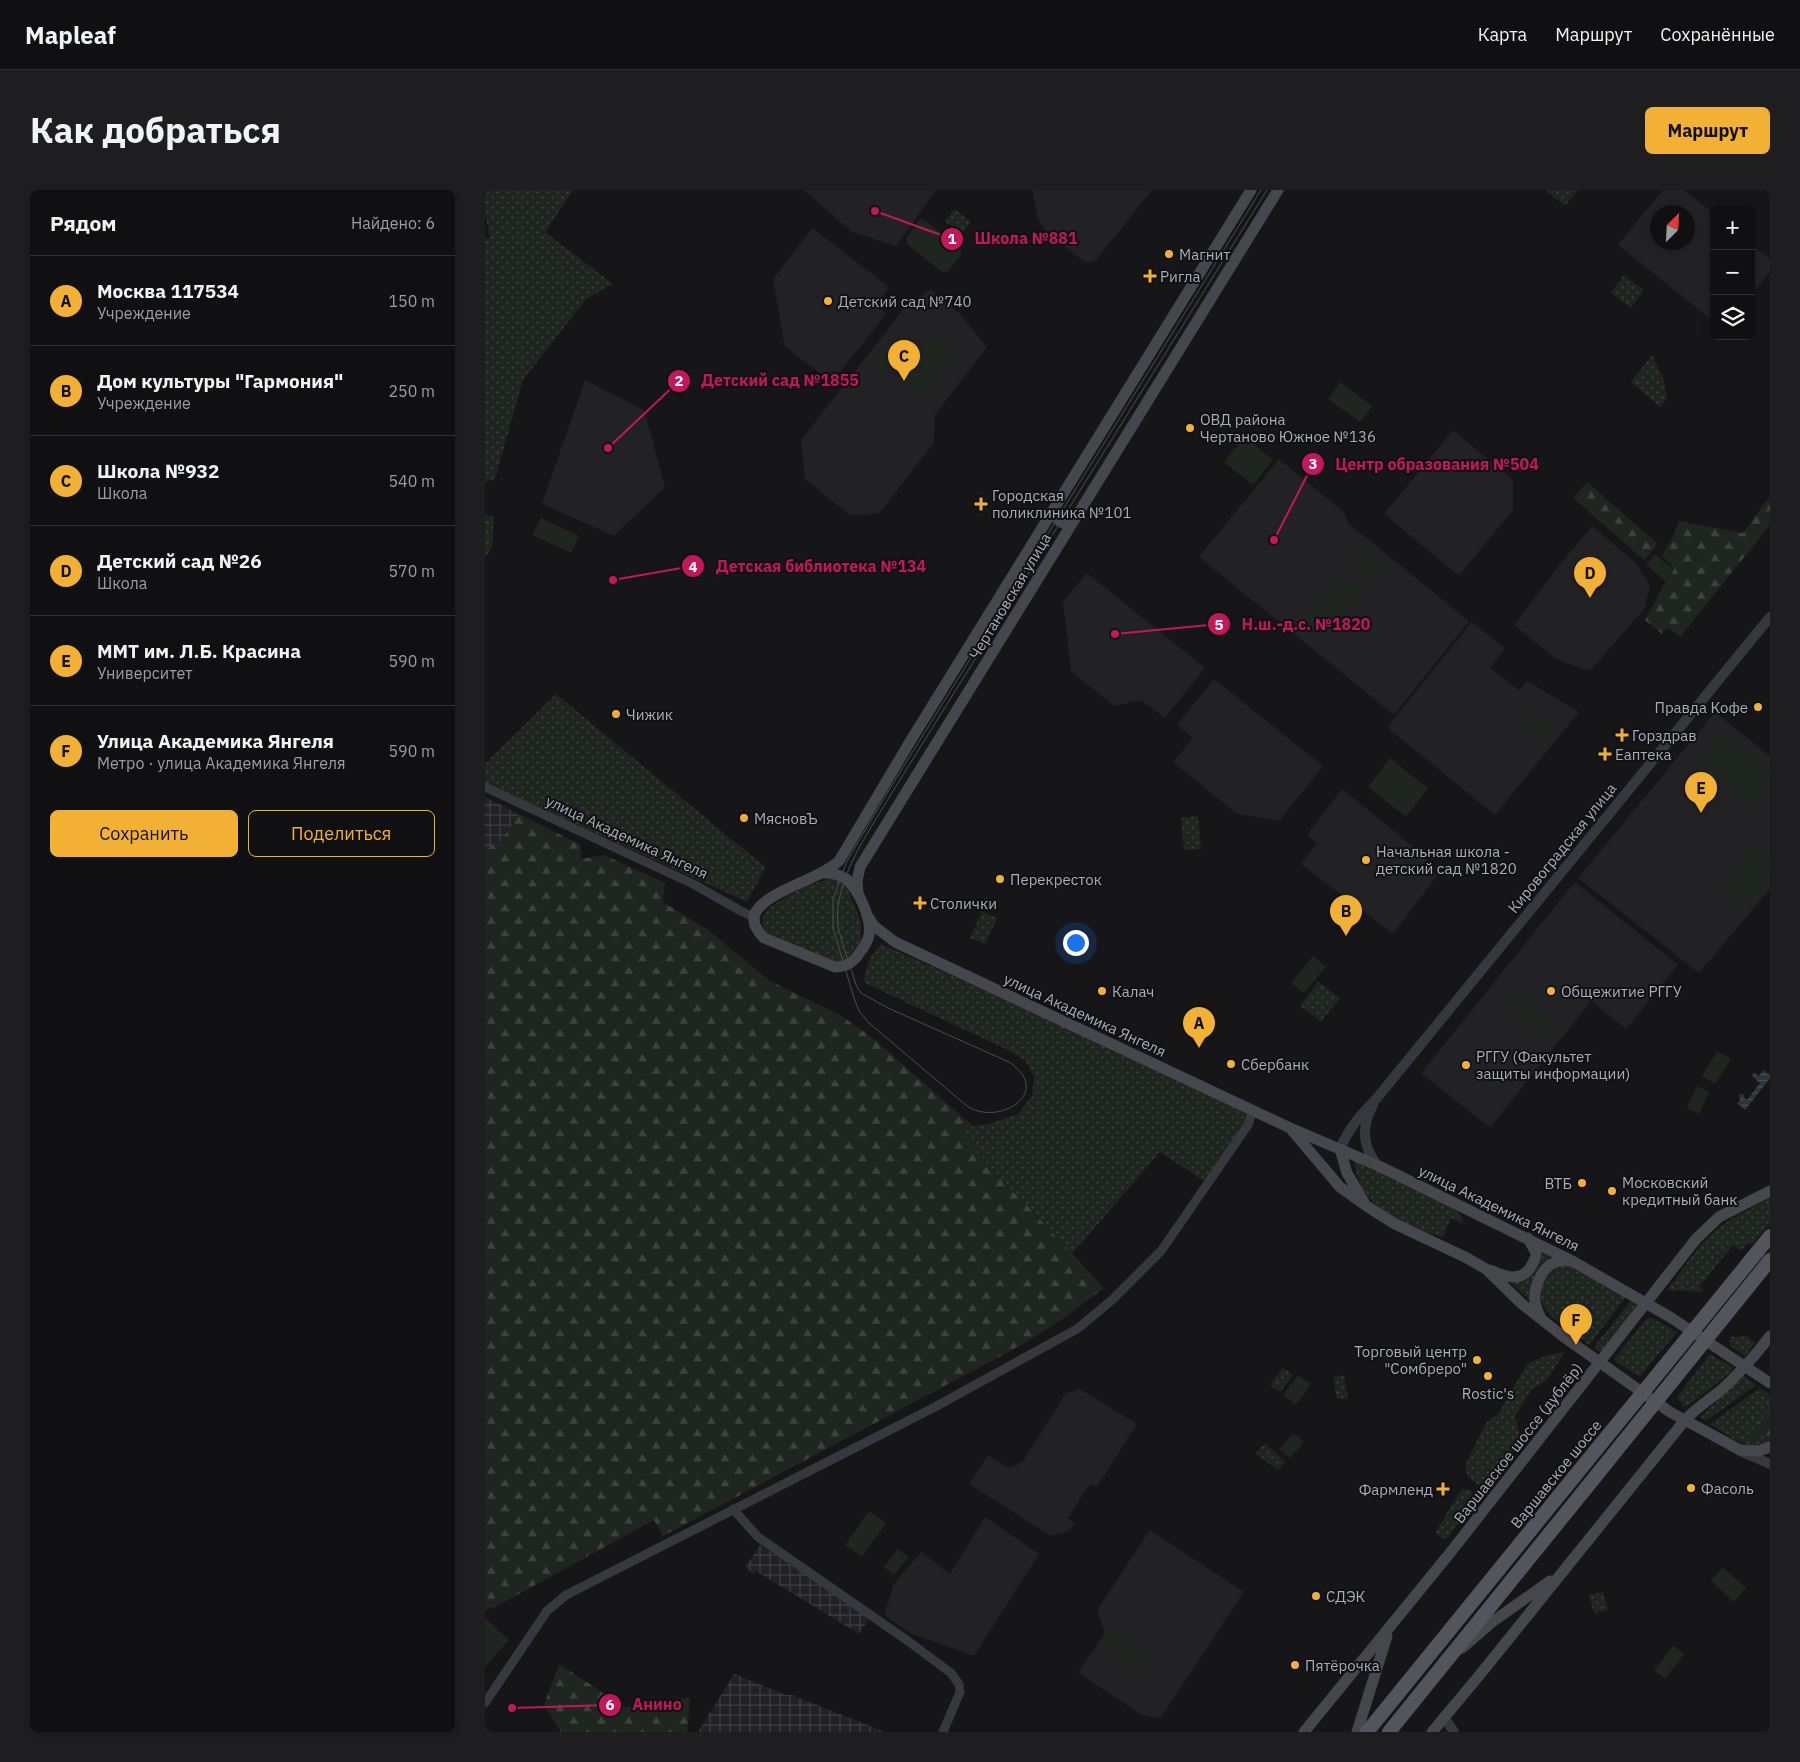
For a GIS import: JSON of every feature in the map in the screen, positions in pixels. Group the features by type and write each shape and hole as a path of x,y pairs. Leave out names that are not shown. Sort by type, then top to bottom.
{"main road":[{"name":"Чертановская улица","path":"754,917 757,910 767,901 823,873 839,861 911,740 1251,190"},
{"name":"Чертановская улица","path":"857,893 860,867 955,716 1071,523 1278,190"},
{"path":"1055,508 1054,514 1057,520 1066,524 1071,523"},
{"path":"823,873 846,879 857,893 868,917 869,936 857,958"},
{"path":"754,917 757,931 764,938 835,967 844,967 857,958 875,940 881,939 895,942"},
{"name":"улица Академика Янгеля","path":"868,917 874,926 895,942 1289,1127 1379,1166 1528,1238 1646,1302 1691,1329 1770,1382"},
{"name":"улица Академика Янгеля","path":"1289,1127 1340,1186 1367,1207 1395,1224 1486,1269 1522,1304 1599,1363 1685,1420 1740,1450"},
{"path":"1341,1149 1350,1178 1367,1207"},
{"name":"Варшавское шоссе (дублёр)","path":"1304,1732 1389,1630 1696,1239 1711,1224 1729,1211 1770,1191"},
{"name":"Варшавское шоссе","path":"1367,1732 1770,1236"},
{"path":"1486,1269 1512,1278 1523,1275 1528,1271 1536,1257 1535,1250 1528,1238"},
{"path":"1389,1732 1770,1260"},
{"path":"1542,1320 1536,1308 1534,1296 1543,1272 1556,1262 1574,1262"},
{"path":"1432,1732 1685,1420 1746,1366 1770,1336"},
{"path":"1740,1450 1759,1451 1770,1447"},
{"path":"1446,1662 1492,1622 1567,1567"},
{"path":"1357,1732 1389,1630"}],"street":[{"name":"Кировоградская улица","path":"1341,1149 1351,1125 1377,1098 1770,617"},
{"name":"улица Академика Янгеля","path":"485,787 693,884 754,917"},
{"name":"Кировоградская улица","path":"1377,1098 1367,1119 1365,1138 1370,1156 1379,1166"},
{"path":"485,1704 547,1611 566,1595 798,1475 933,1408 1069,1334 1090,1319 1130,1283 1169,1241 1248,1126 1253,1110"},
{"path":"1740,1450 1770,1464"},
{"path":"733,1509 758,1537 908,1640 951,1673 959,1684 960,1692 943,1732"},
{"path":"1444,1717 1454,1732"}],"shaded area":[{"path":"804,190 936,190 896,246 852,232"},
{"path":"1032,190 1152,190 1096,260 1086,263 1046,232 1038,219"},
{"path":"1663,190 1684,190 1710,211 1710,319 1618,245 1650,206 1650,250 1695,250 1695,205 1651,205"},
{"name":"Детский сад №740","path":"812,228 889,287 876,305 886,314 832,382 785,347 773,279"},
{"path":"1755,247 1770,259 1770,272 1755,290"},
{"path":"931,289 959,313 987,347 935,415 934,443 879,513 851,516 805,479 801,440 906,306"},
{"path":"585,380 644,410 665,487 614,536 542,504"},
{"path":"1453,430 1513,480 1513,510 1459,576 1384,514"},
{"path":"1279,459 1344,512 1348,523 1469,621 1394,715 1199,557"},
{"path":"1592,526 1636,563 1650,586 1644,609 1590,671 1556,659 1514,625"},
{"path":"1087,573 1205,668 1165,718 1141,700 1114,706 1071,671 1063,601"},
{"path":"1472,622 1505,648 1490,668 1519,690 1527,681 1579,712 1495,815 1390,730 1388,726"},
{"path":"1214,679 1323,766 1279,821 1237,814 1173,762 1193,738 1177,725"},
{"path":"1715,712 1770,756 1770,889 1699,973 1578,878"},
{"name":"Начальная школа - детский сад №1820","path":"1342,789 1425,856 1437,876 1393,934 1301,864 1317,843 1307,835"},
{"path":"485,797 519,814 501,841 485,850"},
{"path":"1575,882 1678,965 1626,1029 1591,1001 1490,1128 1421,1073"},
{"path":"1763,1070 1770,1075 1770,1078 1745,1110 1737,1103 1740,1100 1739,1095 1743,1094 1747,1100 1760,1083 1752,1076 1754,1073 1759,1076"},
{"path":"1080,1389 1137,1424 1097,1487 1090,1484 1068,1518 1075,1523 1069,1531 1051,1536 969,1484 988,1455 1007,1467 1013,1467 1023,1461 1066,1393"},
{"path":"985,1517 1039,1554 974,1656 912,1634 884,1615 894,1584 921,1552 950,1574"},
{"path":"1150,1530 1244,1592 1160,1719 1142,1715 1078,1673 1105,1633 1097,1610"},
{"path":"760,1545 870,1617 859,1634 756,1571 754,1574 745,1568"},
{"path":"734,1674 786,1695 792,1695 885,1732 698,1732"}],"green space":[{"path":"485,190 573,190 545,232 613,284 586,299 523,380 495,479 485,482 485,238 490,239 485,213"},
{"path":"1545,190 1578,190 1565,206"},
{"path":"955,209 971,222 962,234 945,221"},
{"path":"920,219 926,221 961,249 961,255 948,272 941,271 907,244 907,237"},
{"path":"1624,275 1644,290 1631,308 1611,293"},
{"path":"935,334 958,354 920,399 896,379"},
{"path":"888,343 901,354 883,375 869,364"},
{"path":"1652,355 1664,381 1667,398 1660,407 1631,382"},
{"path":"1340,382 1372,406 1360,422 1328,399"},
{"path":"1245,437 1273,460 1253,485 1224,462"},
{"path":"1587,482 1658,544 1644,560 1573,498"},
{"path":"1770,496 1770,525 1680,637 1667,627 1662,634 1645,620 1662,587 1674,570 1673,566 1662,556 1679,521 1743,533"},
{"path":"485,514 494,518 492,547 485,558"},
{"path":"541,518 579,536 571,553 532,535"},
{"path":"1362,546 1387,568 1373,583 1349,562"},
{"path":"1655,554 1674,570 1665,581 1646,565"},
{"path":"1341,573 1364,593 1323,639 1300,619"},
{"path":"556,694 764,866 765,869 747,902 485,783 485,764"},
{"path":"1526,710 1553,727 1544,740 1517,723"},
{"path":"1724,732 1770,767 1770,777 1750,803 1699,764"},
{"path":"1390,758 1428,788 1406,817 1368,787"},
{"path":"519,814 581,845 581,859 604,855 665,883 663,902 708,930 770,981 840,1015 874,1039 973,1126 962,1136 1104,1288 1064,1318 1025,1343 663,1536 654,1520 495,1607 485,1610 485,850 501,841"},
{"path":"1198,816 1201,849 1184,850 1181,818"},
{"path":"1755,844 1761,844 1770,851 1770,875 1746,904 1737,907 1721,894 1721,885"},
{"path":"828,879 838,880 847,887 861,922 861,941 848,958 838,962 800,949 772,936 767,932 762,923 764,915 783,898"},
{"path":"982,912 997,918 985,944 970,938"},
{"path":"881,944 1020,1006 1245,1113 1249,1118 1204,1181 1160,1152 1072,1254 961,1135 973,1126 989,1124 1018,1114 1032,1096 1034,1077 1026,1061 1008,1050 863,982 870,957"},
{"path":"1313,956 1326,967 1304,993 1291,983"},
{"path":"1318,982 1340,998 1321,1022 1300,1006"},
{"path":"1516,990 1560,1025 1548,1040 1504,1005"},
{"path":"1717,1051 1731,1059 1715,1084 1702,1076"},
{"path":"1697,1086 1709,1092 1699,1114 1687,1108"},
{"path":"1353,1158 1454,1209 1461,1216 1464,1224 1451,1218 1443,1237 1399,1221 1379,1208 1364,1191"},
{"path":"1770,1197 1770,1223 1752,1245 1748,1242 1741,1251 1733,1245 1699,1287 1703,1290 1702,1292 1667,1290 1712,1233"},
{"path":"1540,1252 1550,1257 1541,1266 1530,1300 1511,1283 1521,1281"},
{"path":"1567,1265 1626,1297 1589,1345 1558,1322 1544,1307 1540,1299 1541,1288 1548,1275 1555,1267"},
{"path":"1631,1300 1637,1306 1602,1351 1600,1352 1594,1348 1601,1337"},
{"path":"1648,1318 1654,1319 1677,1332 1638,1376 1614,1360"},
{"path":"1747,1336 1755,1343 1745,1356 1732,1347 1728,1340 1731,1340 1731,1337"},
{"path":"1565,1352 1546,1381 1532,1389 1515,1416 1521,1442 1484,1489 1468,1477 1465,1466 1486,1423 1499,1413 1527,1364 1548,1355"},
{"path":"1710,1354 1731,1366 1731,1372 1689,1405 1682,1407 1683,1404 1676,1398"},
{"path":"1283,1368 1293,1375 1280,1392 1270,1385"},
{"path":"1298,1375 1311,1384 1296,1405 1283,1395"},
{"path":"1344,1375 1348,1398 1337,1399 1333,1377"},
{"path":"1744,1376 1756,1385 1706,1421 1700,1417"},
{"path":"1760,1388 1770,1395 1770,1441 1763,1445 1747,1445 1731,1438 1710,1424"},
{"path":"1770,1409 1770,1435 1766,1436 1766,1431 1762,1428 1759,1436 1752,1443 1748,1442 1750,1433"},
{"path":"1293,1433 1304,1442 1290,1458 1279,1449"},
{"path":"1265,1443 1285,1462 1278,1470 1256,1454"},
{"path":"1462,1489 1471,1491 1476,1498 1447,1539 1443,1538 1436,1531"},
{"path":"869,1511 886,1523 862,1557 845,1545"},
{"path":"898,1549 909,1557 894,1575 884,1567"},
{"path":"1723,1567 1746,1588 1734,1602 1711,1581"},
{"path":"1603,1592 1608,1610 1594,1613 1589,1595"},
{"path":"485,1618 509,1640 485,1667"},
{"path":"1113,1628 1151,1653 1139,1671 1101,1647"},
{"path":"1673,1646 1684,1654 1665,1679 1654,1670"},
{"path":"559,1664 625,1707 690,1698 687,1732 561,1732 544,1705"}],"tram line":[{"path":"1261,190 889,790 847,861 833,899 833,928 859,1011 869,1023 967,1106 980,1111 993,1112 1017,1104 1024,1095 1026,1085 1022,1074 1009,1062 888,1008 861,993 856,985 838,925 841,890 855,855 874,822 1267,190"}],"place":[{"name":"Школа №881","path":"875,211"},
{"name":"Магнит","path":"1169,254"},
{"name":"Ригла","path":"1150,276"},
{"name":"Детский сад №740","path":"828,301"},
{"name":"Школа №932","path":"904,381"},
{"name":"ОВД района Чертаново Южное №136","path":"1190,428"},
{"name":"Детский сад №1855","path":"608,448"},
{"name":"Городская поликлиника №101","path":"981,504"},
{"name":"Центр образования №504","path":"1274,540"},
{"name":"Детская библиотека №134","path":"613,580"},
{"name":"Детский сад №26","path":"1590,598"},
{"name":"Н.ш.-д.с. №1820","path":"1115,634"},
{"name":"Правда Кофе","path":"1758,707"},
{"name":"Чижик","path":"616,714"},
{"name":"Горздрав","path":"1622,735"},
{"name":"Еаптека","path":"1605,754"},
{"name":"ММТ им. Л.Б. Красина","path":"1701,813"},
{"name":"МясновЪ","path":"744,818"},
{"name":"Начальная школа - детский сад №1820","path":"1366,860"},
{"name":"Перекресток","path":"1000,879"},
{"name":"Столички","path":"920,903"},
{"name":"Дом культуры \"Гармония\"","path":"1346,936"},
{"name":"Калач","path":"1102,991"},
{"name":"Общежитие РГГУ","path":"1551,991"},
{"name":"Москва 117534","path":"1199,1048"},
{"name":"Сбербанк","path":"1231,1064"},
{"name":"РГГУ (Факультет защиты информации)","path":"1466,1065"},
{"name":"ВТБ","path":"1582,1183"},
{"name":"Московский кредитный банк","path":"1612,1191"},
{"name":"Улица Академика Янгеля","path":"1576,1345"},
{"name":"Торговый центр \"Сомбреро\"","path":"1477,1360"},
{"name":"Rostic's","path":"1488,1376"},
{"name":"Фасоль","path":"1691,1488"},
{"name":"Фармленд","path":"1443,1489"},
{"name":"СДЭК","path":"1316,1596"},
{"name":"Пятёрочка","path":"1295,1665"},
{"name":"Анино","path":"512,1708"}]}
